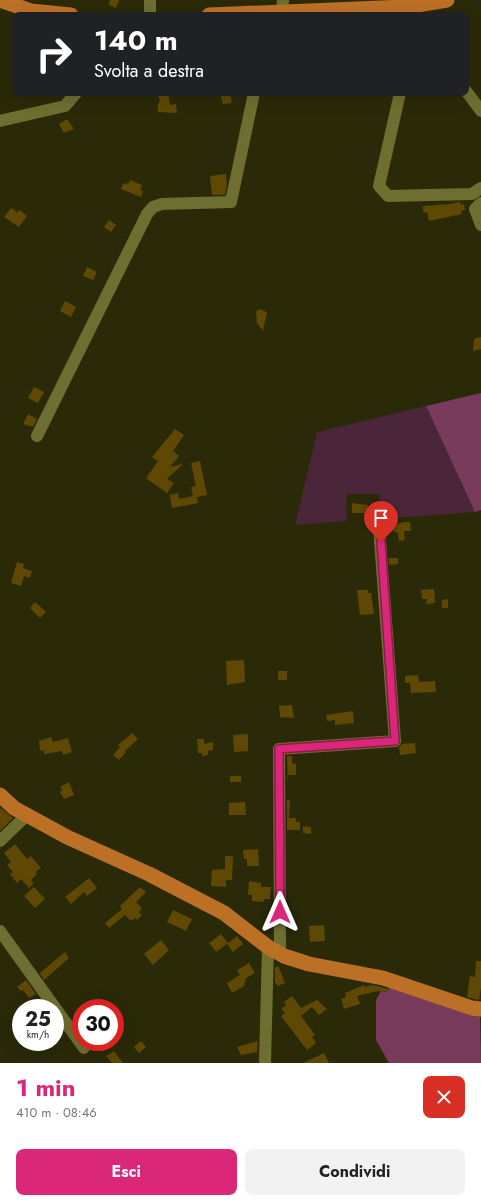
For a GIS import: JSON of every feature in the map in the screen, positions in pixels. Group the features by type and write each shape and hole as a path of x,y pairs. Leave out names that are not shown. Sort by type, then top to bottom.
{"main road":[{"path":"0,0 31,11 41,12"},
{"path":"249,12 276,10 405,11 448,0"},
{"path":"0,794 14,808 67,837 149,874 224,913 274,950 309,964 383,978 472,1008 481,1009"}],"street":[{"path":"150,0 150,12"},
{"path":"469,95 481,111"},
{"path":"0,121 66,106 74,96"},
{"path":"37,436 147,214 153,208 162,204 231,202 253,96"},
{"path":"399,96 378,186 388,196 472,194 481,188"},
{"path":"481,203 475,209 481,225"},
{"path":"266,1063 274,950 279,749 395,741 379,527"},
{"path":"0,841 26,815"},
{"path":"0,931 72,1031"}],"shaded area":[{"path":"481,393 481,510 475,512 426,406"},
{"path":"426,406 475,512 380,519 380,494 346,494 347,521 295,525 317,432"},
{"path":"389,985 480,1014 481,1063 389,1063 376,1040 376,1000 381,991 388,992"}],"building":[{"path":"110,0 119,0 116,8 109,5"},
{"path":"159,96 168,96 170,105 176,104 177,113 158,112 158,103 160,102"},
{"path":"221,96 231,96 232,103 223,104"},
{"path":"67,119 74,129 64,133 59,124"},
{"path":"226,174 227,185 225,195 212,195 210,176"},
{"path":"130,180 142,185 140,190 143,191 141,197 121,189 123,184 129,183"},
{"path":"460,202 461,205 464,204 465,210 461,211 462,214 429,221 427,212 424,213 422,207 430,205 445,205"},
{"path":"11,208 17,212 20,210 27,216 19,227 4,217"},
{"path":"109,220 116,225 111,232 104,227"},
{"path":"87,267 97,272 93,280 83,276"},
{"path":"65,301 76,307 71,317 60,311"},
{"path":"259,309 267,312 263,331 257,323 256,312"},
{"path":"481,337 481,349 473,351 474,339"},
{"path":"34,387 44,392 38,403 28,398"},
{"path":"28,414 37,419 33,427 23,424"},
{"path":"175,429 184,435 173,451 179,456 170,467 183,464 167,479 174,483 167,493 146,478 158,461 152,457"},
{"path":"200,461 207,495 197,497 198,503 172,508 170,495 178,493 179,499 193,496 191,487 196,486 191,463"},
{"path":"352,503 368,505 368,513 352,513"},
{"path":"410,522 411,531 404,531 405,540 399,541 398,532 394,532 393,525"},
{"path":"389,558 398,558 398,564 389,565"},
{"path":"17,562 24,564 23,568 32,571 30,578 24,576 21,586 11,583"},
{"path":"434,589 435,603 426,604 427,599 422,599 421,590"},
{"path":"357,590 368,590 368,593 371,593 374,614 360,615"},
{"path":"448,599 448,608 442,608 442,600"},
{"path":"35,602 46,612 40,618 30,608"},
{"path":"244,660 245,682 227,685 226,661"},
{"path":"278,671 287,671 287,680 278,680"},
{"path":"418,675 419,682 435,681 436,692 411,693 410,683 405,683 405,676"},
{"path":"292,705 294,718 280,717 279,706"},
{"path":"353,711 354,723 335,725 335,720 327,721 326,715"},
{"path":"132,733 138,739 125,751 126,752 119,760 113,755 120,747 118,745"},
{"path":"248,734 248,751 234,752 233,735"},
{"path":"51,737 53,742 68,738 72,752 63,755 62,751 44,754 43,750 40,751 39,741"},
{"path":"197,739 204,739 204,744 213,742 213,750 208,751 208,755 202,756 202,753 198,753"},
{"path":"415,743 416,753 400,755 399,747 402,744"},
{"path":"287,756 292,756 292,763 296,764 296,775 288,775"},
{"path":"230,776 241,776 241,782 230,782"},
{"path":"69,782 74,795 64,799 60,792 62,790 60,787"},
{"path":"287,800 290,800 289,818 296,818 296,822 300,822 300,830 287,830"},
{"path":"245,802 246,815 229,815 229,803"},
{"path":"1,808 13,818 0,831 0,810"},
{"path":"303,826 311,827 311,834 303,833"},
{"path":"15,844 27,859 31,856 41,868 35,872 37,874 31,880 34,883 29,888 21,879 17,883 10,874 13,872 7,865 11,862 4,853"},
{"path":"258,849 259,866 247,866 247,859 244,859 243,850"},
{"path":"225,856 233,856 232,880 226,880 226,887 211,886 212,870 225,869"},
{"path":"89,878 97,888 87,896 84,892 71,904 65,897"},
{"path":"249,881 261,883 261,887 271,887 270,899 264,899 264,902 252,901 252,895 248,895"},
{"path":"34,887 45,899 35,908 24,896"},
{"path":"140,887 146,892 136,902 142,908 139,912 142,915 137,920 135,918 131,921 125,915 109,928 105,923 122,909 120,906"},
{"path":"173,910 192,919 186,931 167,922"},
{"path":"324,925 325,941 310,942 309,926"},
{"path":"221,934 228,943 216,952 209,943"},
{"path":"237,936 243,944 233,952 227,944"},
{"path":"161,940 169,950 153,965 144,954"},
{"path":"65,952 69,958 44,980 40,973"},
{"path":"476,961 481,961 481,988 479,1000 467,997 470,976 475,977"},
{"path":"249,963 255,973 246,978 244,986 232,993 227,983 240,975 237,970"},
{"path":"278,966 285,983 278,986 275,982 275,968"},
{"path":"26,980 36,994 29,998 23,990 21,991 17,987"},
{"path":"364,985 365,987 373,985 388,989 388,992 378,991 357,996 360,1004 344,1009 341,999 346,997 345,993"},
{"path":"292,996 301,1008 317,1000 327,1009 319,1015 312,1007 301,1016 315,1035 312,1037 316,1043 307,1050 281,1016 285,1013 281,1009 286,1005 284,1002"},
{"path":"141,1041 146,1047 139,1053 134,1047"},
{"path":"258,1041 257,1052 241,1055 237,1047"},
{"path":"114,1051 123,1063 112,1063 106,1056"},
{"path":"324,1053 329,1063 303,1063"}],"route":[{"path":"280,912 279,749 395,741 381,542"}]}
